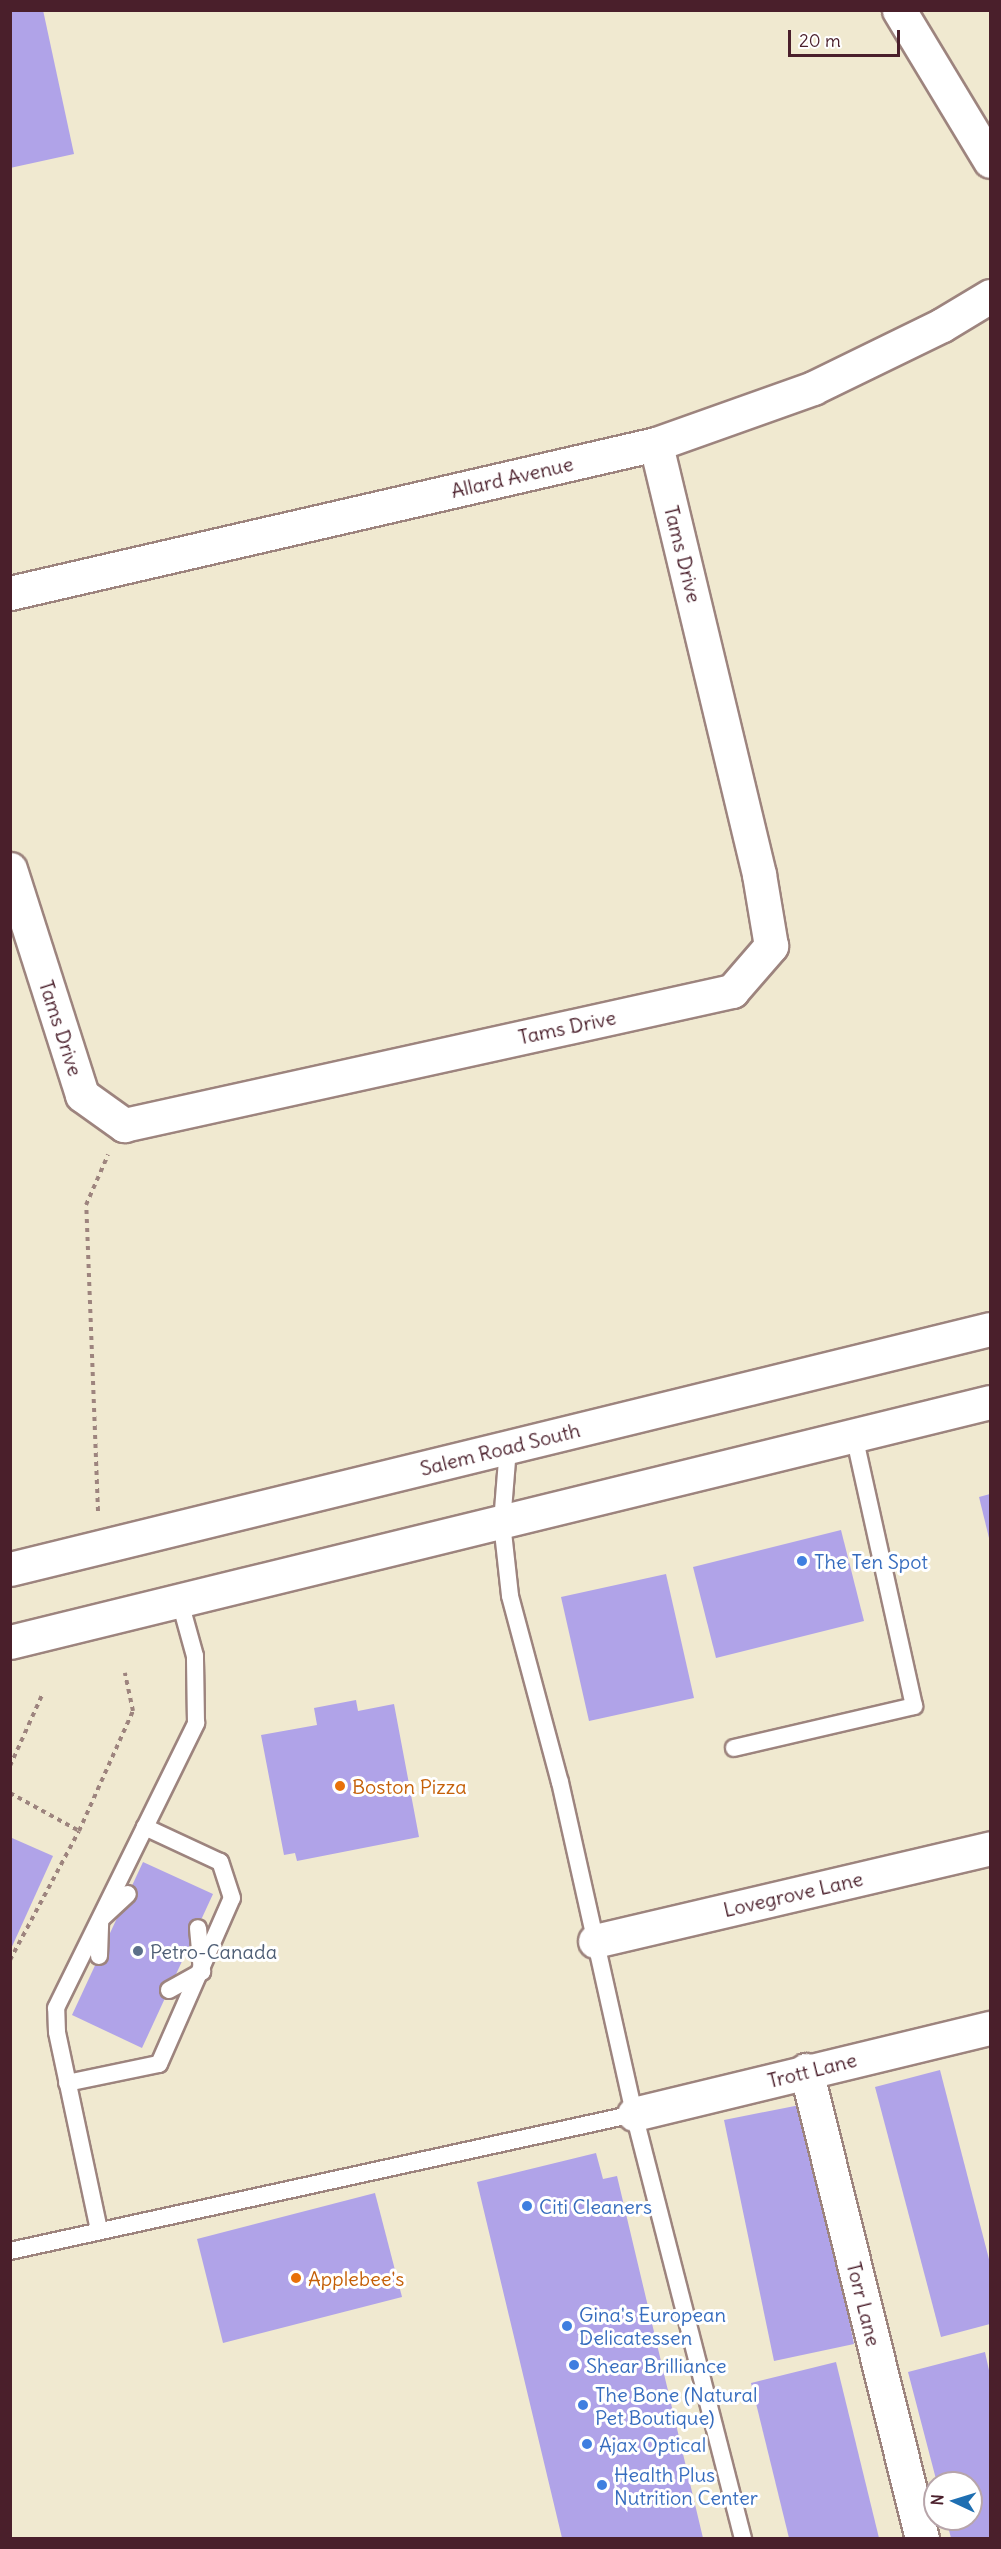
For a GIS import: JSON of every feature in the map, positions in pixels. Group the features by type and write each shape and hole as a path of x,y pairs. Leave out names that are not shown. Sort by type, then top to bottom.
{"street":[{"path":"899,10 990,161"},
{"name":"Allard Avenue","path":"10,593 656,444 813,388 942,325 990,296"},
{"name":"Tams Drive","path":"10,869 82,1095 124,1125 732,991 771,946 759,874 656,444"},
{"name":"Salem Road South","path":"10,1569 990,1329"},
{"path":"10,1642 990,1402"},
{"name":"Lovegrove Lane","path":"595,1941 990,1848"},
{"name":"Trott Lane","path":"634,2114 806,2070 990,2028"},
{"name":"Torr Lane","path":"806,2070 922,2538"}],"lane":[{"path":"734,1748 914,1706 854,1436"},
{"path":"508,1448 502,1523 510,1596 560,1782 634,2114 743,2538"},
{"path":"99,2230 67,2083 56,2008 196,1723 195,1656 180,1602"},
{"path":"67,2083 159,2064 202,1972 232,1898 229,1880 220,1862 145,1827"},
{"path":"99,1956 100,1920 128,1894"},
{"path":"198,1928 202,1972"},
{"path":"169,1990 202,1972"},
{"path":"10,2251 634,2114"}],"path":[{"path":"103,1545 95,1486 86,1204 124,1125"},
{"path":"10,1960 79,1831 133,1711 125,1673"},
{"path":"10,1766 42,1695"},
{"path":"10,1793 79,1831"}],"building":[{"path":"10,10 43,10 74,154 10,168"},
{"path":"990,1494 990,1542 979,1497"},
{"path":"841,1530 864,1621 716,1658 693,1567"},
{"path":"666,1574 694,1698 589,1721 561,1597"},
{"name":"Boston Pizza","path":"356,1700 358,1711 394,1704 419,1837 297,1861 295,1853 284,1855 261,1735 317,1725 314,1708"},
{"path":"12,1838 53,1856 10,1951 10,1842"},
{"path":"143,1862 213,1894 142,2048 72,2015"},
{"path":"940,2070 990,2263 990,2324 941,2337 875,2087"},
{"path":"805,2104 854,2344 774,2361 724,2120"},
{"path":"596,2153 603,2179 617,2176 703,2538 562,2538 477,2182"},
{"path":"375,2193 402,2297 223,2343 197,2239"},
{"path":"985,2352 990,2375 990,2538 951,2538 949,2531 983,2531 983,2471 934,2471 908,2372"},
{"path":"836,2362 879,2538 789,2538 751,2383"}],"place":[{"name":"The Ten Spot","path":"802,1561"},
{"name":"Boston Pizza","path":"340,1786"},
{"name":"Petro-Canada","path":"138,1951"},
{"name":"Citi Cleaners","path":"527,2206"},
{"name":"Applebee's","path":"296,2278"},
{"name":"Gina's European Delicatessen","path":"567,2326"},
{"name":"Shear Brilliance","path":"574,2365"},
{"name":"The Bone (Natural Pet Boutique)","path":"583,2405"},
{"name":"Ajax Optical","path":"587,2444"},
{"name":"Health Plus Nutrition Center","path":"602,2485"}]}
